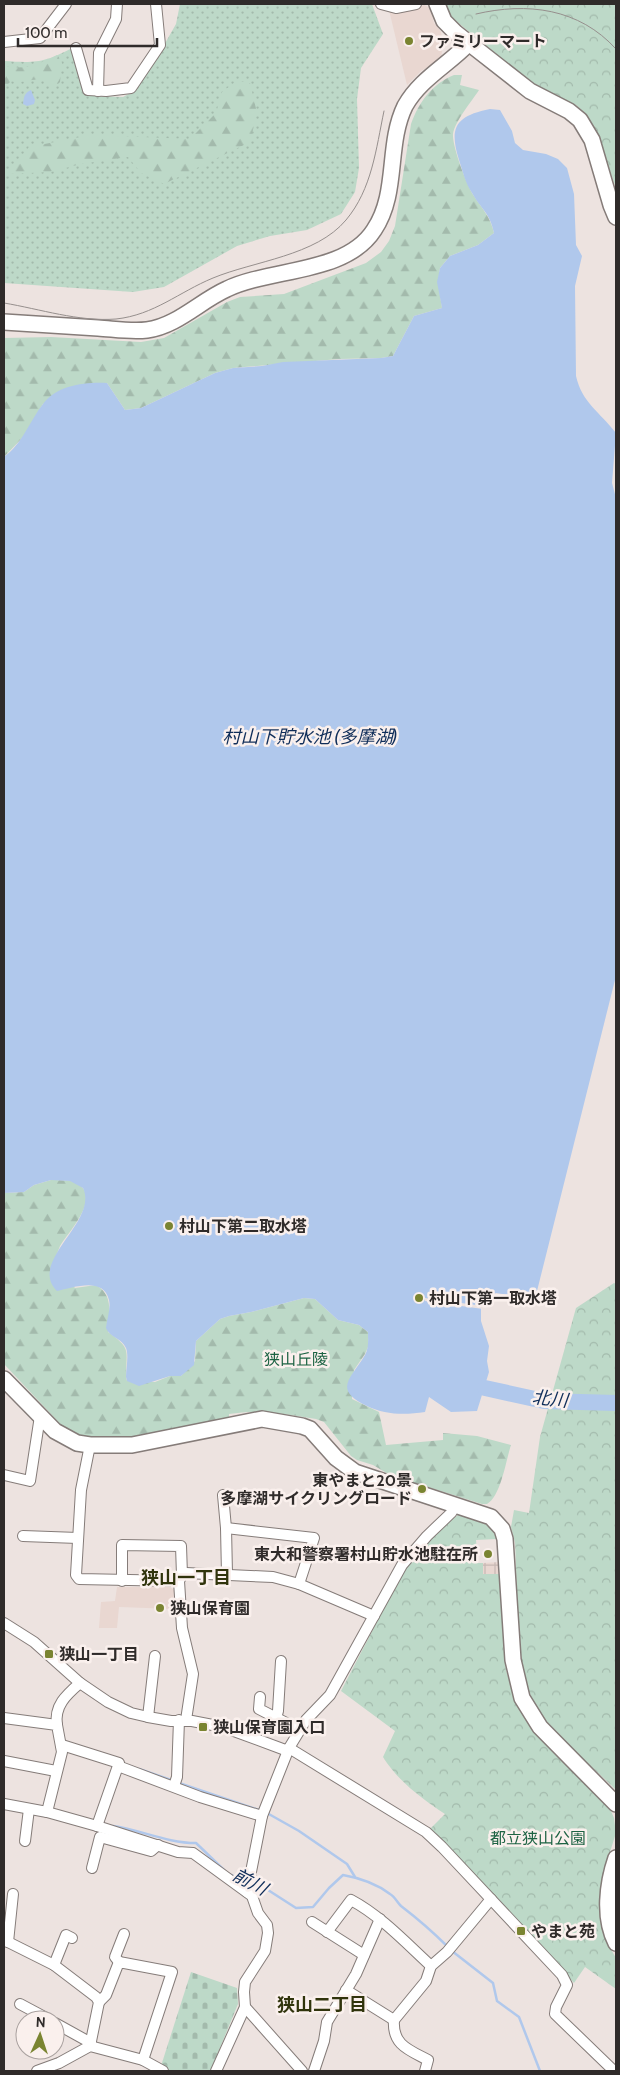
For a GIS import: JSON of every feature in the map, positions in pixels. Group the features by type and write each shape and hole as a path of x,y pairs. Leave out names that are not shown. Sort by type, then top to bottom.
{"street":[{"path":"4,42 40,38 66,4"},
{"path":"98,91 99,53 116,19 117,4"},
{"path":"76,48 88,90 120,91 130,88 159,48 156,4"},
{"path":"381,4 396,8 416,4"},
{"path":"437,4 444,21 469,43 538,96 580,120 592,140 608,197 616,217"},
{"path":"4,322 146,330 172,321 213,295 240,283 327,262 351,251 372,233 382,216 388,198 398,130 407,103 426,80 469,43"},
{"path":"4,1379 61,1436 77,1443 90,1445 132,1445 254,1419 271,1420 310,1429 336,1458 356,1472 369,1478 488,1515 502,1528 505,1539 514,1670 518,1688 527,1709 548,1736 616,1804"},
{"path":"4,1476 30,1481 40,1416"},
{"path":"90,1445 81,1490 76,1576 79,1579 122,1581 180,1578 191,1572 266,1576 299,1584 374,1616"},
{"path":"223,1495 227,1574"},
{"path":"216,2071 245,2007 245,1982 264,1951 268,1932 267,1925 258,1913 249,1885 263,1813 288,1749 306,1720 330,1696 402,1565 427,1536 451,1513 456,1505"},
{"path":"226,1528 314,1538 299,1584"},
{"path":"23,1536 78,1538"},
{"path":"122,1581 122,1545 181,1546 182,1628 193,1674 182,1720 175,1782"},
{"path":"4,1623 34,1642 80,1683 108,1702 131,1713 148,1717 182,1720 223,1727 288,1749 426,1832 562,1975 567,1985 555,2014 614,2071"},
{"path":"148,1717 155,1656"},
{"path":"276,1718 281,1661"},
{"path":"47,1812 62,1745 56,1717 61,1701 80,1683"},
{"path":"260,1697 259,1709 300,1730"},
{"path":"4,1718 57,1725"},
{"path":"62,1745 119,1763 97,1826"},
{"path":"4,1761 56,1771"},
{"path":"118,1766 175,1782 200,1797 263,1813"},
{"path":"4,1804 47,1812 178,1852 193,1854 249,1885"},
{"path":"25,1840 29,1809"},
{"path":"92,1868 100,1837 151,1851 158,1845"},
{"path":"616,1858 610,1879 609,1910 610,1925 616,1943"},
{"path":"13,1894 6,1941 54,1965 96,1997 99,2002"},
{"path":"425,2071 428,2060 409,2050 397,2040 393,2031 394,2020 426,1981 431,1966 450,1948 491,1899"},
{"path":"327,1932 350,1900 380,1919 431,1966"},
{"path":"314,2071 324,2041 327,2022 346,1990 380,1919"},
{"path":"312,1922 364,1955"},
{"path":"124,1934 115,1957 119,1962 172,1972 143,2060"},
{"path":"54,1965 66,1935 72,1938"},
{"path":"37,2071 60,2063 91,2044 99,2002 106,1995 119,1962"},
{"path":"346,1990 394,2020"},
{"path":"20,2004 31,2010"},
{"path":"245,2007 302,2071"},
{"path":"65,2029 91,2044 143,2060 162,2071"}],"shaded area":[{"path":"424,5 430,8 434,23 441,32 443,43 441,59 421,71 407,85 389,10 409,11"},
{"path":"500,1562 500,1574 483,1575 483,1563"},
{"name":"狭山保育園","path":"117,1587 170,1587 174,1590 173,1609 119,1607 117,1628 99,1628 101,1602 115,1601"}],"green space":[{"path":"180,4 372,4 383,34 361,68 357,99 359,168 355,192 341,214 307,230 270,236 237,246 164,287 133,292 4,283 4,61 39,61 54,57 72,48 85,91 96,96 123,97 136,90 151,68 176,24"},
{"path":"446,4 616,4 616,188 599,139 585,113 576,105 548,94 527,80 450,16"},
{"path":"57,55 62,63 60,82 56,86 48,83 46,80 37,79 20,82 11,81 4,88 4,65 17,68 24,67 38,64"},
{"path":"454,75 462,75 460,85 479,90 457,123 454,129 453,140 468,184 488,218 494,233 478,245 450,256 440,268 438,282 442,308 414,316 393,356 233,368 215,373 141,408 125,410 107,383 43,404 24,436 4,457 4,338 51,337 141,342 164,338 227,302 240,297 284,294 366,263 381,252 389,241 395,226 411,124 414,116 427,95 439,83"},
{"path":"237,81 250,83 257,113 250,142 164,184 141,173 128,157 81,164 50,172 8,174 29,147 91,135 190,139 216,113 222,92"},
{"name":"狭山丘陵","path":"51,1180 71,1181 81,1186 86,1194 86,1202 82,1212 60,1246 54,1261 75,1288 96,1285 106,1294 109,1306 108,1332 121,1342 126,1351 127,1381 155,1382 170,1376 181,1376 195,1361 196,1341 220,1319 304,1298 315,1299 338,1320 359,1325 368,1332 368,1347 354,1370 352,1399 379,1412 386,1445 443,1440 443,1433 477,1436 511,1445 499,1486 492,1500 487,1504 482,1504 390,1475 373,1465 351,1456 324,1422 294,1415 251,1412 229,1414 229,1417 191,1426 182,1426 180,1429 121,1439 91,1438 64,1428 4,1364 4,1193 24,1192 34,1185"},
{"path":"614,1283 616,1284 616,1790 554,1730 537,1708 530,1692 524,1673 518,1628 515,1543 511,1527 514,1510 529,1513 540,1437 576,1308"},
{"name":"都立狭山公園","path":"459,1514 477,1519 486,1524 497,1539 476,1540 478,1563 483,1563 483,1574 500,1574 506,1670 515,1700 536,1734 608,1804 614,1818 616,1833 603,1874 601,1916 605,1939 616,1958 616,1989 585,1967 574,1983 440,1839 429,1830 445,1814 411,1788 396,1774 383,1757 395,1731 341,1691 405,1568 436,1533"},
{"path":"191,1972 237,1988 238,2004 211,2070 171,2071 161,2066"}],"water":[{"path":"31,90 35,100 34,104 27,106 23,104 24,97"},
{"name":"村山下貯水池 (多摩湖)","path":"490,109 500,110 512,131 515,143 523,150 546,154 558,159 567,168 574,194 576,245 582,256 575,286 576,376 587,400 616,433 612,483 616,498 616,976 535,1299 496,1293 481,1301 481,1321 489,1346 487,1361 489,1372 477,1411 451,1412 429,1397 425,1412 395,1414 374,1409 356,1400 347,1389 348,1383 366,1352 368,1332 359,1325 338,1320 315,1299 304,1298 220,1319 196,1341 194,1365 181,1376 170,1376 139,1386 127,1381 126,1348 106,1328 110,1306 106,1293 101,1288 87,1285 57,1291 50,1279 51,1267 56,1254 81,1214 85,1201 83,1188 70,1181 51,1180 34,1185 24,1192 4,1193 4,457 16,445 43,404 56,393 72,386 107,383 125,410 141,408 215,373 233,368 283,362 393,356 414,316 442,308 437,282 440,268 450,256 478,245 494,233 488,216 466,181 455,140 455,132 462,120 469,115"}],"pier":[{"path":"425,1298 483,1306 483,1309 425,1301"}],"waterway":[{"name":"北川","path":"485,1388 544,1401 616,1403"},
{"name":"前川","path":"139,1769 174,1781"},
{"name":"前川","path":"179,1783 262,1811"},
{"name":"前川","path":"267,1813 299,1831 347,1864 355,1877"},
{"name":"前川","path":"113,1826 164,1839 196,1843 224,1870"},
{"name":"前川","path":"231,1875 246,1882"},
{"name":"前川","path":"251,1884 268,1890 296,1908 313,1907 343,1875 362,1880 374,1884 392,1895 401,1906 448,1947"},
{"name":"前川","path":"452,1951 493,1983 497,2001 519,2017 540,2071"}],"tram line":[{"path":"476,14 514,9 533,9 551,12 569,17 586,25 601,35 616,49"},
{"path":"4,303 88,319 130,317 154,308 213,278 302,250 318,242 346,220 362,195 372,168 384,111"}],"place":[{"name":"ファミリーマート","path":"409,41"},
{"name":"村山下第二取水塔","path":"169,1226"},
{"name":"村山下第一取水塔","path":"419,1298"},
{"name":"東やまと20景 多摩湖サイクリングロード","path":"422,1489"},
{"name":"東大和警察署村山貯水池駐在所","path":"488,1554"},
{"name":"狭山保育園","path":"160,1608"},
{"name":"狭山一丁目","path":"49,1654"},
{"name":"狭山保育園入口","path":"203,1727"},
{"name":"やまと苑","path":"521,1931"}],"district":[{"name":"狭山一丁目","path":"186,1578"},
{"name":"狭山二丁目","path":"322,2005"}]}
